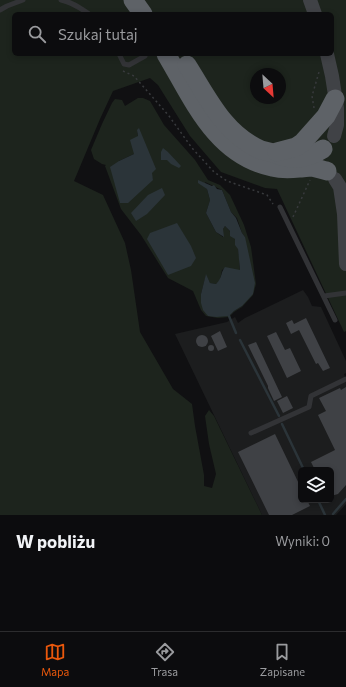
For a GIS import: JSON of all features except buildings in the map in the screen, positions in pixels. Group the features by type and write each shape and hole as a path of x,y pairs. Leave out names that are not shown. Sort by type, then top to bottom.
{"highway":[{"path":"132,0 141,12"},
{"path":"148,0 155,12"},
{"path":"167,56 193,102 208,124 237,153 260,164 273,167 312,167 336,177"},
{"path":"181,56 227,126 242,139 262,150 285,157 297,158 313,155 334,139"},
{"path":"273,153 296,147 302,142 326,116 335,99"}],"street":[{"path":"310,0 314,12"},
{"path":"327,56 337,108 337,125 334,139 322,161 336,177 342,194 345,212 346,264"},
{"path":"332,76 342,99 346,115"}],"lane":[{"path":"0,10 23,0"},
{"path":"61,0 68,2 86,12"},
{"path":"119,56 124,64 122,70"},
{"path":"124,64 129,65 145,56"},
{"path":"280,208 335,320"},
{"path":"324,296 346,293"},
{"path":"251,433 310,407 311,396 346,379"}],"path":[{"path":"122,70 134,76 169,116 192,148 214,172 228,181 267,195 276,208 280,208"}],"shaded area":[{"path":"0,0 346,0 346,331 344,332 277,189 265,188 221,172 190,136 158,85 150,78 113,91 74,181 103,195 125,243 131,270 140,332 173,389 192,404 204,475 204,486 212,488 216,474 209,444 205,416 209,410 214,416 262,515 0,515"},
{"path":"138,98 143,98 150,101 164,125 195,160 208,180 220,185 230,195 244,225 251,247 256,284 253,295 242,307 229,317 218,318 206,316 201,310 193,291 168,278 141,235 121,209 105,166 106,165 94,159 91,150 112,103 115,99 122,100 125,106","holes":["137,130 153,180 119,161 134,154 138,136","205,182 222,190 231,212 237,218 242,233 245,237 242,306 229,316 201,294 206,275 210,283 216,284 220,280 222,270 225,268 240,271 239,252 234,237 225,226 223,229 223,237 216,232 206,213 210,200"]},
{"path":"139,128 156,169 152,173 153,180 128,203 120,203 110,167 134,154 130,140 138,136 137,130"},
{"path":"163,148 181,166 179,168 167,160 161,160 161,152"},
{"path":"198,180 212,186 214,185 217,189 222,190 231,212 236,218 245,237 255,283 253,294 242,306 229,316 208,316 203,310 201,303 201,294 206,274 210,283 216,284 225,267 240,270 238,249 235,245 235,239 230,236 230,231 225,226 223,229 224,237 216,232 206,213 210,200 207,189 198,183"},
{"path":"162,188 165,195 147,214 136,221 131,213 148,195"},
{"path":"177,223 191,246 196,258 191,266 168,275 147,239 150,233"},
{"path":"303,290 312,306 321,307 346,361 346,373 344,374 346,380 346,504 336,515 262,515 175,334 227,322 235,317 238,323 245,318"}],"waterway":[{"path":"229,316 236,333"},
{"path":"240,340 279,416"},
{"path":"282,424 303,467"},
{"path":"333,514 346,499"},
{"path":"319,503 325,515"}]}
